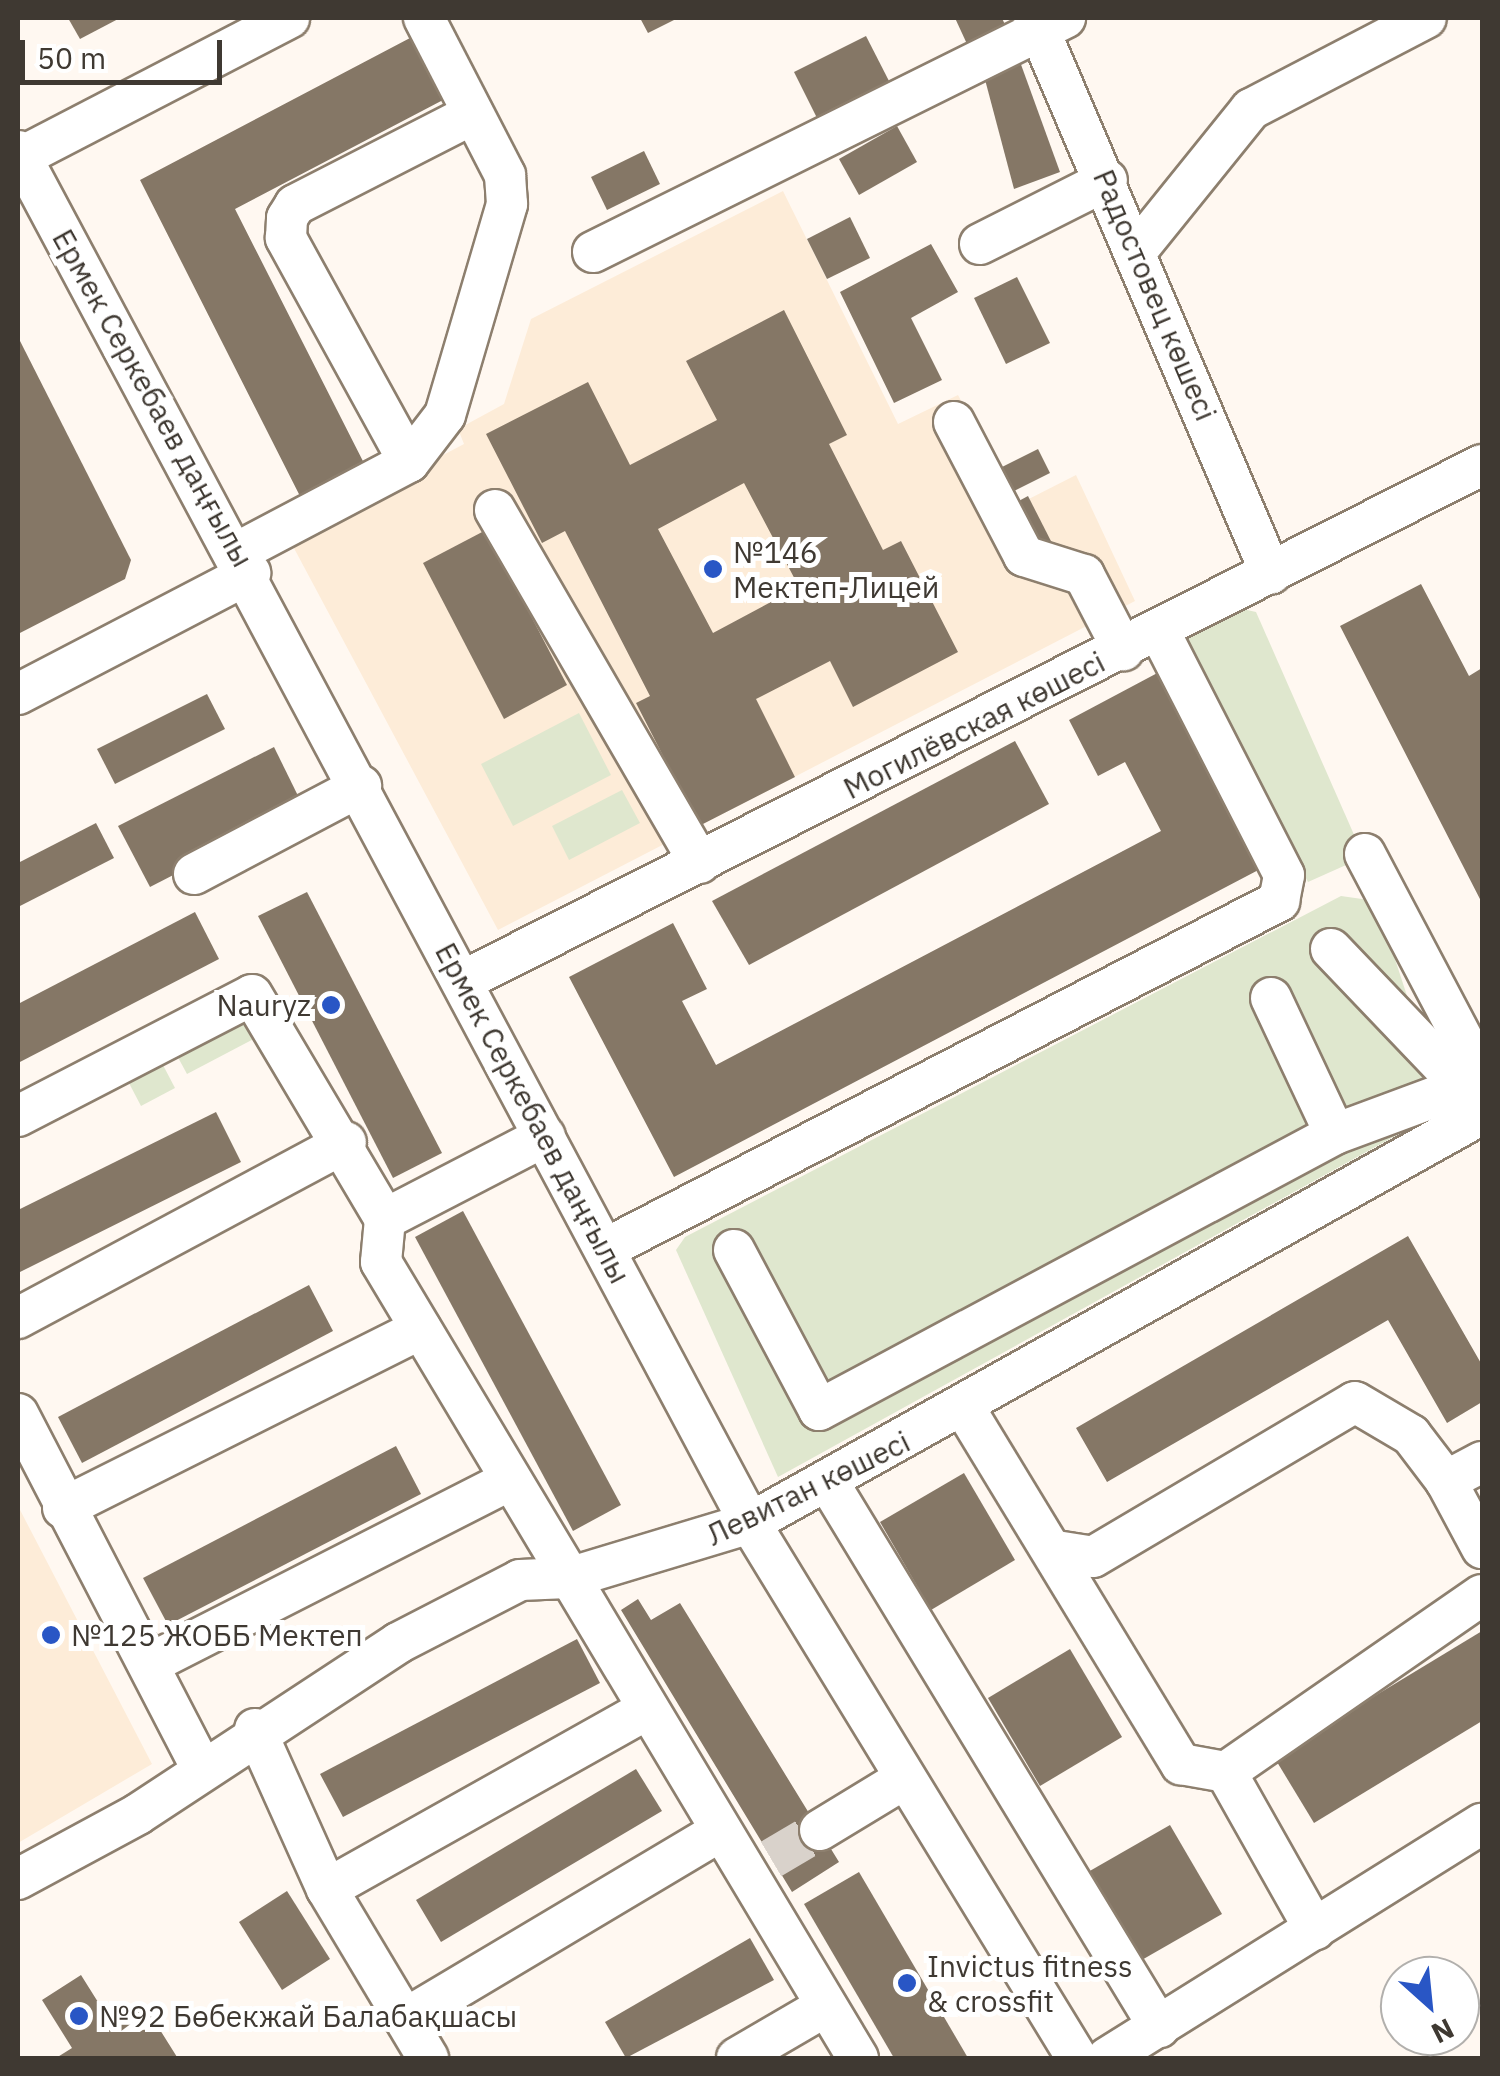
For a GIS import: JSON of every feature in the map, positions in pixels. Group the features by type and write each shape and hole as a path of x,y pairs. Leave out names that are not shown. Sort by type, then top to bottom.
{"street":[{"path":"21,163 290,18"},
{"path":"18,694 410,462 445,414 507,204 505,175 424,18"},
{"path":"1138,250 1251,109 1426,18"},
{"path":"593,252 1046,22"},
{"name":"Радостовец көшесі","path":"1046,22 1107,180 1271,574"},
{"path":"410,462 286,238 287,218 295,205 474,114"},
{"name":"Ермек Серкебаев даңғылы","path":"21,163 244,563 750,1523 1077,2058"},
{"path":"980,244 1107,180"},
{"path":"954,422 1024,556 1084,575 1123,650"},
{"name":"Могилёвская көшесі","path":"463,981 1160,632 1482,465"},
{"path":"495,510 700,863"},
{"path":"605,1249 1279,901 1284,875 1160,632"},
{"path":"194,874 361,786"},
{"path":"1365,854 1482,1076"},
{"path":"1331,949 1480,1114"},
{"path":"18,1116 252,995 346,1142 384,1219 380,1262 720,1831 759,1867 826,2006 858,2058"},
{"path":"1271,998 1335,1134"},
{"path":"734,1250 819,1410 1335,1134 1443,1094 1480,1114"},
{"name":"Левитан көшесі","path":"18,1879 138,1814 256,1729 520,1580 568,1578 750,1523 964,1410 1480,1114"},
{"path":"384,1219 545,1136"},
{"path":"18,1318 346,1142"},
{"path":"63,1508 421,1329"},
{"path":"1056,1551 1093,1558 1355,1402 1411,1435 1446,1482 1482,1548"},
{"path":"964,1410 1056,1551 1181,1764 1226,1772 1482,1596"},
{"path":"18,1414 63,1508 151,1664 202,1767"},
{"path":"1446,1482 1482,1462"},
{"path":"151,1664 508,1481"},
{"path":"828,1482 1158,2026"},
{"path":"327,1889 646,1710"},
{"path":"256,1729 327,1889 428,2058"},
{"path":"1226,1772 1315,1930"},
{"path":"820,1830 904,1779"},
{"path":"1107,2058 1482,1824"},
{"path":"405,2019 720,1831"},
{"path":"737,2058 826,2006"}],"shaded area":[{"name":"№146 Мектеп-Лицей","path":"783,191 898,424 958,395 1017,505 1076,475 1135,601 498,930 288,537 464,444 458,429 504,404 531,319"},
{"name":"№125 ЖОББ Мектеп","path":"18,1506 152,1764 18,1843"}],"green space":[{"path":"1238,608 1256,612 1359,846 1355,861 1308,882 1186,648 1189,635"},
{"path":"579,713 611,775 513,826 481,764"},
{"path":"622,790 640,823 569,860 552,826"},
{"path":"1341,896 1376,901 1444,1109 778,1477 676,1250 685,1237"},
{"path":"244,998 263,1034 187,1074 168,1039"},
{"path":"153,1046 175,1088 141,1106 119,1064"}],"building":[{"path":"68,18 120,18 80,39"},
{"path":"640,18 678,18 648,33"},
{"path":"955,18 1002,18 1006,27 967,44"},
{"path":"866,36 889,81 817,118 794,72"},
{"path":"410,38 443,100 235,209 370,475 306,508 140,180"},
{"path":"1019,59 1060,172 1014,189 983,72"},
{"path":"897,126 917,162 859,195 839,159"},
{"path":"644,151 660,184 607,210 591,177"},
{"path":"850,217 870,258 827,279 807,239"},
{"path":"931,244 958,292 911,318 942,380 894,403 840,292"},
{"path":"1017,277 1050,343 1006,364 974,298"},
{"path":"784,310 847,435 829,444 883,550 901,541 958,652 853,707 830,661 756,699 795,777 699,826 636,703 650,696 565,531 542,543 486,434 588,382 630,465 717,420 686,361","holes":["744,483 799,587 713,633 658,529"]},
{"path":"18,337 131,560 125,579 18,634"},
{"path":"1038,449 1050,473 1002,497 990,473"},
{"path":"1028,496 1054,547 1034,557 1008,507"},
{"path":"486,530 567,685 504,719 423,563"},
{"path":"1421,584 1469,676 1482,668 1482,903 1340,626"},
{"path":"1163,670 1266,866 674,1177 569,977 673,923 707,989 682,1001 716,1065 1161,831 1125,762 1098,776 1069,720"},
{"path":"207,694 225,729 115,784 97,749"},
{"path":"1015,741 1049,804 749,965 712,901"},
{"path":"274,747 304,808 150,887 118,826"},
{"path":"96,823 114,858 18,907 18,863"},
{"path":"307,892 442,1153 393,1178 258,916"},
{"path":"195,912 219,959 18,1063 18,1004"},
{"path":"216,1112 241,1162 18,1273 18,1210"},
{"path":"463,1211 621,1505 573,1531 415,1237"},
{"path":"1408,1236 1482,1365 1482,1402 1447,1423 1388,1320 1107,1482 1076,1428"},
{"path":"309,1285 333,1331 82,1463 58,1417"},
{"path":"396,1446 421,1494 168,1625 143,1578"},
{"path":"964,1473 1015,1560 931,1610 880,1522"},
{"path":"638,1599 651,1620 680,1603 839,1862 792,1892 621,1610"},
{"path":"1482,1631 1482,1721 1314,1823 1274,1757"},
{"path":"577,1639 600,1683 343,1817 320,1774"},
{"path":"1070,1649 1122,1737 1040,1786 988,1698"},
{"path":"636,1769 662,1811 441,1942 416,1900"},
{"path":"1170,1825 1222,1914 1140,1961 1088,1872"},
{"path":"859,1872 968,2058 894,2058 804,1904"},
{"path":"287,1891 330,1959 282,1990 239,1922"},
{"path":"750,1938 774,1980 626,2058 605,2022"},
{"name":"№92 Бөбекжай Балабақшасы","path":"81,1975 113,2026 145,2006 177,2057 56,2058 72,2048 42,2000"}],"tunnel":[{"path":"771,1859 820,1830"}],"place":[{"name":"№146 Мектеп-Лицей","path":"713,569"},
{"name":"Nauryz","path":"331,1005"},
{"name":"№125 ЖОББ Мектеп","path":"51,1635"},
{"name":"Invictus fitness & crossfit","path":"907,1983"},
{"name":"№92 Бөбекжай Балабақшасы","path":"79,2016"}]}
